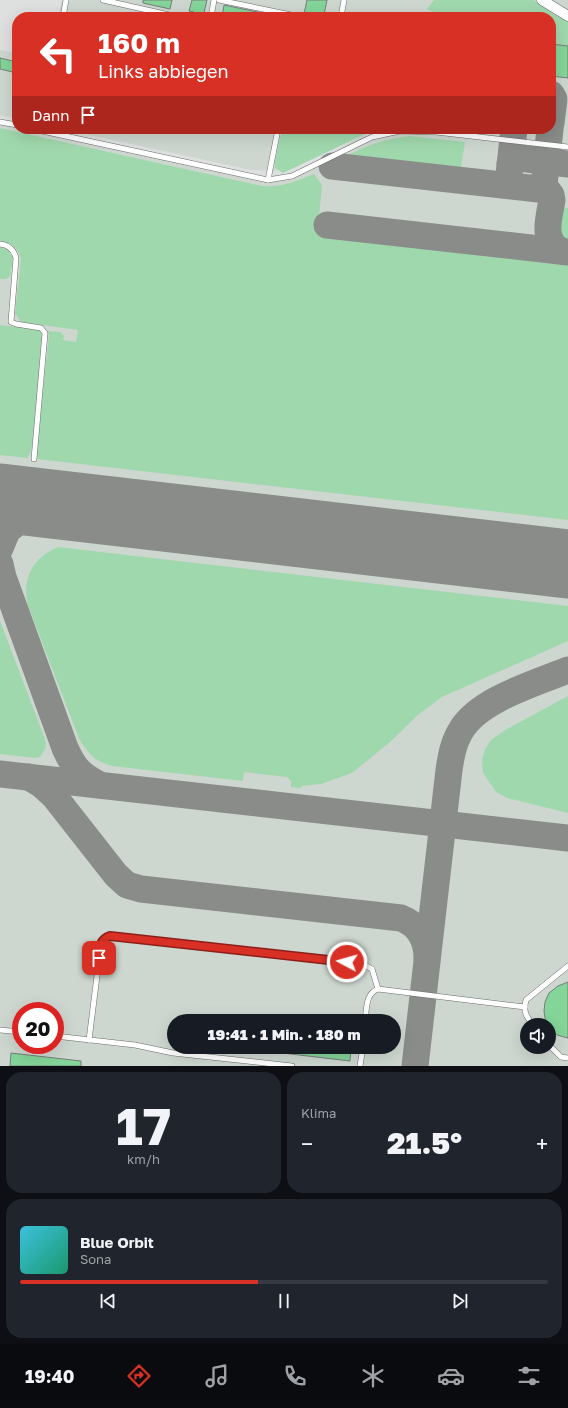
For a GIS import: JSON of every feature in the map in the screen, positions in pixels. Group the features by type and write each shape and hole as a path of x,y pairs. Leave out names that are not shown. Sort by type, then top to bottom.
{"street":[{"path":"542,0 568,16"}],"lane":[{"path":"64,12 66,0"},
{"path":"102,0 156,12"},
{"path":"211,12 214,0"},
{"path":"219,0 277,12"},
{"path":"342,12 344,0"},
{"path":"0,122 12,125"},
{"path":"58,134 268,180 292,176 366,139 381,134"},
{"path":"268,180 277,134"},
{"path":"454,134 568,147"},
{"path":"0,244 7,246 12,250 16,258 11,322 41,328 45,334 34,459"},
{"path":"89,1040 101,944 102,940 110,936 363,964 372,969 378,989"},
{"path":"527,1018 525,1016 525,1007 528,997 568,966"},
{"path":"366,1014 369,996 378,989 525,1007"},
{"path":"0,1030 12,1031"},
{"path":"64,1037 135,1045 173,1053 292,1066"},
{"path":"556,1052 561,1057 568,1058"},
{"path":"360,1066 361,1054"}],"shaded area":[{"path":"62,0 568,0 568,1066 0,1066 0,122 12,125 12,134 55,134 254,178 301,172 361,136 419,134 556,134 556,12 59,12"},
{"path":"0,50 12,52 12,118 0,115"},
{"path":"85,134 281,134 275,161 275,168 278,171 251,170"}],"green space":[{"path":"434,0 534,0 551,12 433,12 427,9"},
{"path":"556,15 568,21 568,46 556,45"},
{"path":"0,128 12,131 12,134 27,134 262,186 282,185 314,174 322,185 318,229 568,258 568,520 37,459 36,455 49,335 46,331 60,332 64,336 63,340 76,342 78,330 21,322 15,313 21,260 19,252 8,243 0,241"},
{"path":"281,134 366,134 283,173 275,168"},
{"path":"409,136 465,142 460,172 445,171 443,176 334,162 370,145 399,137"},
{"path":"561,207 568,208 568,248 557,242 555,237 555,218"},
{"path":"0,247 8,250 13,257 10,276 6,279 0,279"},
{"path":"0,325 41,330 44,332 32,447 28,458 0,455"},
{"path":"58,547 568,606 568,641 442,697 419,714 390,742 352,773 321,784 301,786 301,788 291,787 291,781 287,777 244,772 243,781 112,766 93,757 80,741 27,603 26,593 28,576 36,562 49,551"},
{"path":"0,621 45,739 46,747 40,757 35,758 0,754"},
{"path":"568,696 568,813 507,798 496,792 483,773 482,760 485,749 491,740 505,730"}],"building":[{"path":"143,0 172,0 170,9 143,3"},
{"path":"192,0 207,0 204,12 189,11"},
{"path":"307,0 327,0 325,12 304,12"},
{"path":"224,5 257,12 223,12"},
{"path":"556,45 568,46 568,78 556,77"},
{"path":"0,58 12,61 12,72 0,69"},
{"path":"568,982 568,1038 556,1034 556,1018 545,1018 545,1002 549,993 558,986"},
{"path":"11,1053 81,1061 81,1066 10,1066"},
{"path":"291,1054 350,1054 350,1061"}],"taxiway":[{"path":"509,175 513,134"},
{"path":"547,190 544,185 549,134"},
{"path":"510,164 519,158 568,164"},
{"path":"332,166 547,190 551,195 552,200 548,221 549,235 555,247 561,251"},
{"path":"327,225 568,252"},
{"path":"0,548 7,531 19,521 48,504"},
{"path":"0,564 3,577 65,748 71,761 78,770 87,778 100,785"},
{"path":"415,1066 449,770 456,741 460,732 468,721 493,702 524,687 568,670"},
{"path":"0,774 568,838"},
{"path":"29,777 42,785 54,796 116,875 127,885 141,889 401,918 413,925 421,934 424,939 427,958"}],"runway":[{"path":"0,498 568,564"}],"route":[{"path":"99,958 102,940 110,936 347,962"}]}
